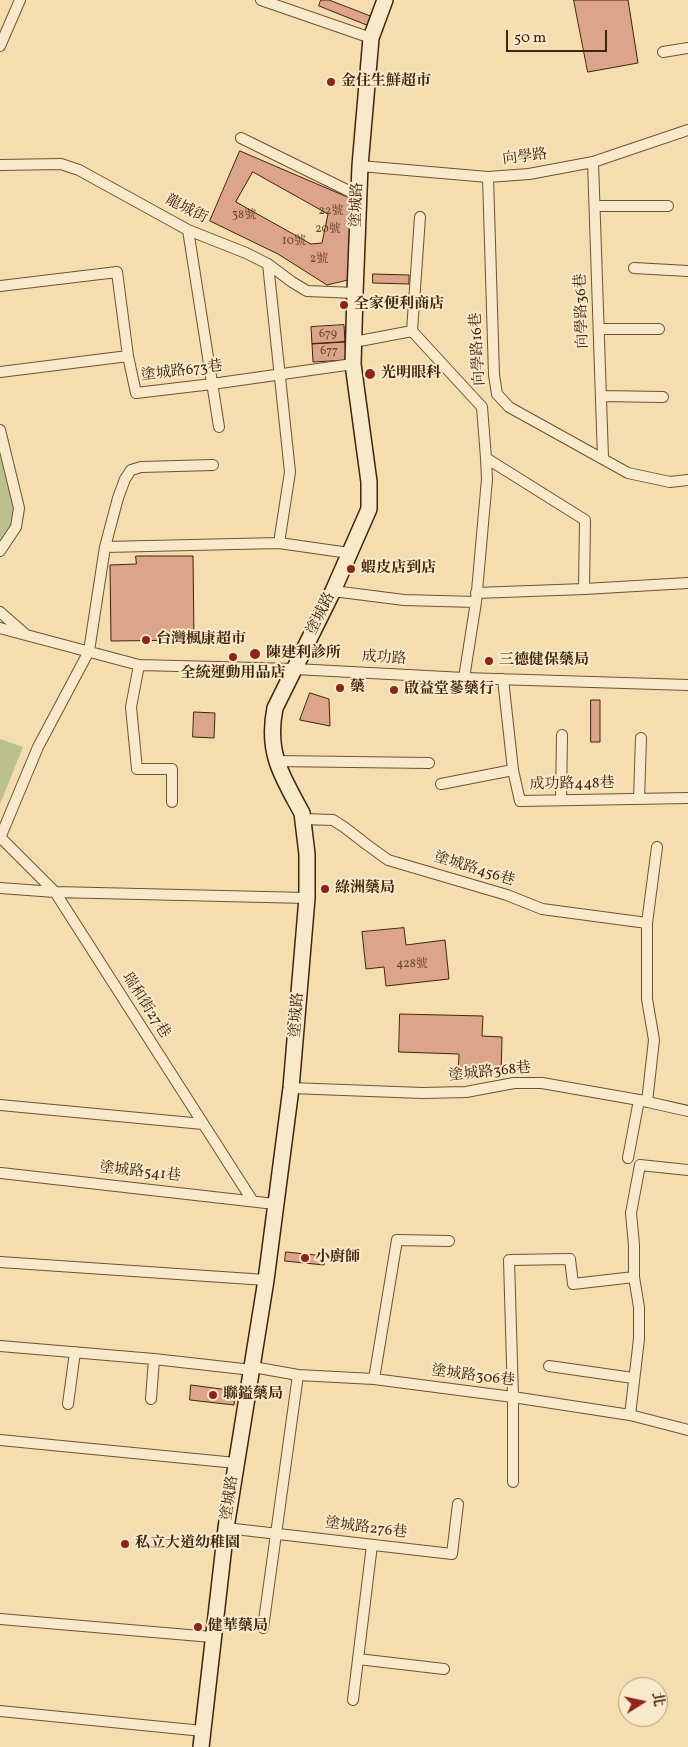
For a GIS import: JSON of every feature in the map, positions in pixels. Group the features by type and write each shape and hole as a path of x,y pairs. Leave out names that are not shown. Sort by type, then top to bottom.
{"street":[{"path":"0,46 20,0"},
{"path":"261,0 371,38"},
{"name":"塗城路","path":"201,1747 212,1637 226,1528 266,1280 292,1088 306,898 307,854 302,813 275,761 272,728 275,708 333,591 369,509 369,482 353,364 355,293 360,166 371,38 384,0"},
{"path":"663,52 688,48"},
{"name":"向學路","path":"360,166 488,177 529,174 593,162 688,130"},
{"path":"241,138 359,196"},
{"name":"向學路36巷","path":"593,162 603,458"},
{"name":"龍城街","path":"0,165 61,164 79,170 188,230 246,253 268,264 307,291 355,293"},
{"name":"向學路16巷","path":"488,177 494,375 497,394 509,407 628,473 670,482 688,480"},
{"path":"595,206 668,206"},
{"path":"420,217 412,331 482,407 487,480 476,598 464,678"},
{"path":"188,230 219,426"},
{"path":"268,264 290,472 279,543"},
{"path":"634,268 688,271"},
{"name":"塗城路673巷","path":"0,286 118,272 128,356 136,393 353,364"},
{"path":"599,330 659,329"},
{"path":"354,342 412,331"},
{"path":"0,372 128,356"},
{"path":"601,396 663,397"},
{"path":"0,430 19,508 16,527 0,551"},
{"path":"486,458 585,520 584,589"},
{"path":"0,837 38,747 89,651 105,547 118,498 125,480 131,470 141,467 213,464"},
{"path":"105,547 279,543 349,553"},
{"path":"333,591 404,600 476,598 688,582"},
{"name":"成功路","path":"0,612 25,633 139,664 295,669 464,678 688,685"},
{"path":"0,628 25,633"},
{"path":"139,664 131,707 136,769 172,769 172,802"},
{"name":"成功路448巷","path":"503,679 513,770 520,801 688,798"},
{"path":"561,800 562,735"},
{"path":"639,799 641,738"},
{"path":"275,761 429,763"},
{"path":"441,784 513,770"},
{"name":"塗城路456巷","path":"303,819 333,820 388,860 507,895 542,909 647,923"},
{"name":"瑞和街27巷","path":"0,837 55,892 252,1200"},
{"path":"628,1158 643,1101 654,1040 647,999 647,923 657,847"},
{"path":"0,888 55,892 306,898"},
{"name":"塗城路368巷","path":"292,1088 448,1093 466,1092 514,1083 542,1083 688,1111"},
{"path":"0,1105 203,1124"},
{"path":"630,1415 639,1339 639,1315 634,1277 631,1213 640,1165 688,1170"},
{"name":"塗城路541巷","path":"1,1173 276,1204"},
{"path":"374,1379 397,1240 449,1241"},
{"path":"513,1482 513,1397 509,1260 570,1258 573,1284 634,1277"},
{"path":"0,1262 266,1280"},
{"name":"塗城路306巷","path":"0,1346 252,1368 298,1375 374,1379 513,1397 630,1415 688,1430"},
{"path":"68,1404 75,1352"},
{"path":"150,1399 154,1359"},
{"path":"549,1366 634,1378"},
{"path":"263,1628 298,1375"},
{"path":"0,1440 236,1463"},
{"name":"塗城路276巷","path":"226,1528 452,1554 458,1504"},
{"path":"354,1700 372,1545"},
{"path":"0,1619 212,1637"},
{"path":"358,1658 444,1669"},
{"path":"0,1711 202,1731"}],"green space":[{"path":"0,444 17,521 0,545"},
{"path":"0,739 23,747 0,804"}],"building":[{"path":"321,0 329,0 373,17 369,26 319,6"},
{"path":"574,0 628,0 638,63 588,72"},
{"path":"240,151 352,199 348,280 327,285 278,254 210,221","holes":["253,172 328,214 322,243 311,244 236,202"]},
{"path":"373,274 409,275 409,284 373,283"},
{"path":"344,325 345,342 312,344 311,327"},
{"path":"345,342 346,360 313,362 312,344"},
{"path":"136,556 193,556 194,640 111,641 110,565 136,564"},
{"path":"310,693 329,699 330,726 300,720"},
{"path":"591,700 600,700 600,742 591,742"},
{"path":"194,712 215,713 214,738 193,737"},
{"path":"404,928 406,945 445,940 449,979 386,986 384,967 366,969 362,932"},
{"path":"400,1014 483,1016 482,1036 502,1037 501,1076 458,1075 459,1054 399,1052"},
{"name":"小廚師","path":"286,1252 325,1256 324,1265 285,1261"},
{"name":"聯鎰藥局","path":"191,1385 236,1391 234,1405 190,1400"}],"place":[{"name":"金住生鮮超市","path":"331,82"},
{"name":"全家便利商店","path":"344,305"},
{"name":"光明眼科","path":"370,374"},
{"name":"蝦皮店到店","path":"351,569"},
{"name":"台灣楓康超市","path":"146,640"},
{"name":"陳建利診所","path":"255,654"},
{"name":"全統運動用品店","path":"233,657"},
{"name":"三德健保藥局","path":"489,661"},
{"name":"藥","path":"340,688"},
{"name":"啟益堂蔘藥行","path":"394,690"},
{"name":"綠洲藥局","path":"325,889"},
{"name":"小廚師","path":"305,1258"},
{"name":"聯鎰藥局","path":"213,1395"},
{"name":"私立大道幼稚園","path":"125,1544"},
{"name":"健華藥局","path":"198,1627"}]}
